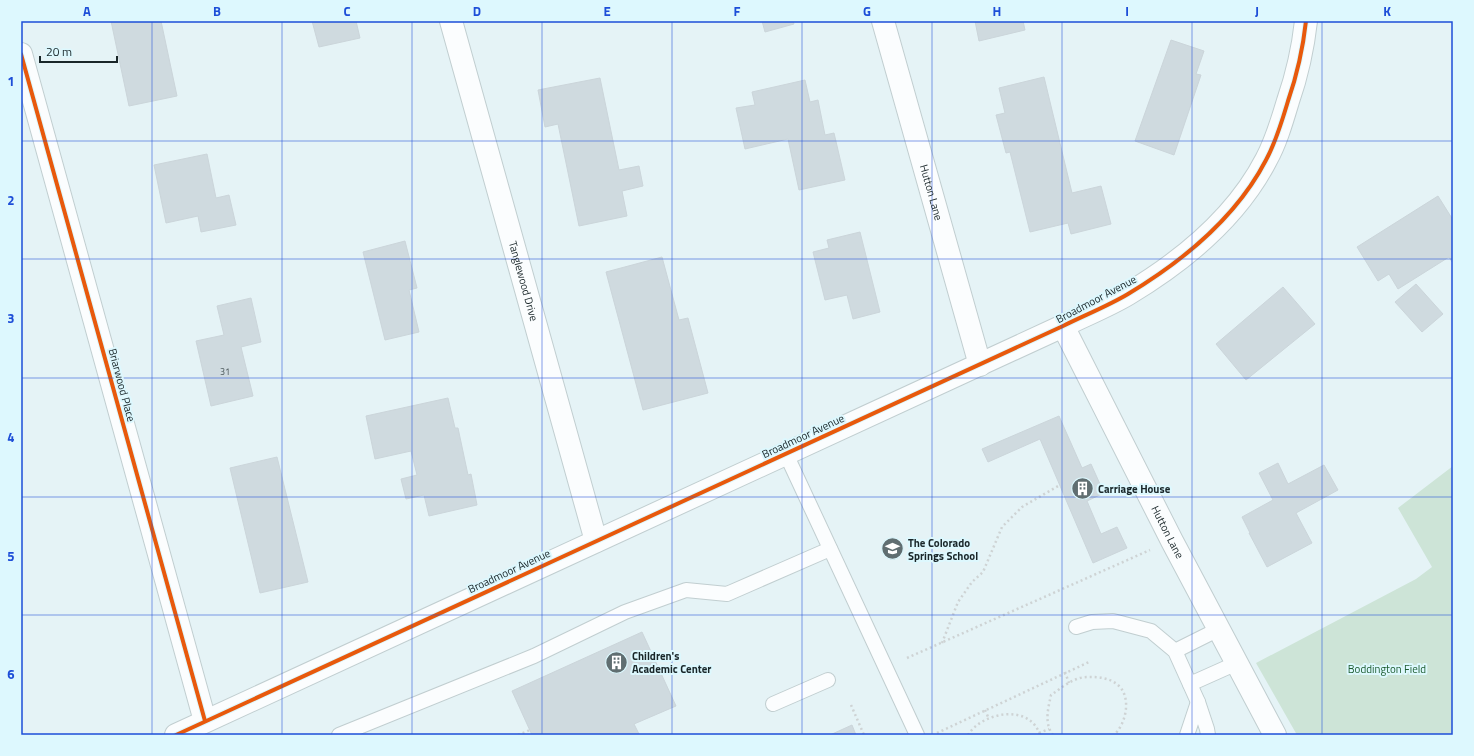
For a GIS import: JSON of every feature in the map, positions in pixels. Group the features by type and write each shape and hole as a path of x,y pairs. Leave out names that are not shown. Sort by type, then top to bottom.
{"street":[{"name":"Tanglewood Drive","path":"452,21 596,541"},
{"name":"Hutton Lane","path":"883,21 980,365"},
{"name":"Broadmoor Avenue","path":"176,735 980,365 1127,295 1166,270 1192,250 1222,221 1248,190 1266,161 1283,117 1296,76 1305,37 1306,21"},
{"name":"Briarwood Place","path":"21,54 205,721"},
{"name":"Hutton Lane","path":"1063,326 1172,541 1275,735"}],"lane":[{"path":"786,454 917,735"},
{"path":"339,735 534,656 625,612 686,590 727,594 830,549"},
{"path":"1076,627 1092,622 1113,621 1151,631 1175,651 1198,702 1208,729 1208,735"},
{"path":"1175,651 1219,629"},
{"path":"1190,684 1237,663"},
{"path":"773,704 828,680"},
{"path":"1187,735 1198,702"}],"path":[{"path":"942,643 958,602 972,582 983,572 1002,527 1022,507 1060,485"},
{"path":"908,658 1172,541"},
{"path":"932,735 1089,662"},
{"path":"1065,672 1069,683"},
{"path":"1053,735 1049,729 1047,713 1051,695 1081,677 1102,677 1118,685 1126,697 1124,719 1118,731 1114,735"},
{"path":"851,705 864,735"},
{"path":"985,710 989,719"},
{"path":"968,735 971,729 1000,714 1014,714 1025,717 1034,724 1039,734 1049,729"},
{"path":"518,735 530,730"}],"green space":[{"name":"Boddington Field","path":"1453,466 1453,735 1297,735 1256,663 1416,579 1432,567 1398,508"}],"building":[{"path":"111,21 161,21 177,96 129,106"},
{"path":"312,21 356,21 360,38 319,47"},
{"path":"762,21 793,21 794,24 765,32"},
{"path":"975,21 1023,21 1025,30 979,41"},
{"path":"1171,40 1204,51 1196,74 1201,75 1174,155 1135,141"},
{"path":"1044,77 1072,193 1101,186 1111,224 1071,234 1068,223 1030,232 1010,152 1006,153 996,115 1005,113 999,88"},
{"path":"600,78 619,170 639,166 643,186 622,191 627,216 579,226 558,124 545,127 538,90"},
{"path":"805,80 810,102 818,100 825,135 834,133 845,180 799,190 788,139 745,149 736,108 755,105 752,92"},
{"path":"207,154 216,198 229,195 236,225 201,232 198,216 166,223 154,165"},
{"path":"1438,196 1453,220 1453,261 1452,262 1449,257 1398,289 1389,274 1378,281 1357,247"},
{"path":"860,232 880,312 853,319 847,295 825,300 813,252 829,248 827,240"},
{"path":"405,241 417,288 409,290 419,332 385,340 363,252"},
{"path":"662,257 679,320 688,318 708,393 643,410 606,272"},
{"path":"1416,284 1443,314 1422,332 1395,302"},
{"path":"1283,287 1315,324 1246,380 1216,344"},
{"path":"251,298 261,342 241,347 253,396 211,406 196,341 224,335 217,306"},
{"path":"448,398 455,428 458,428 468,475 471,474 477,505 429,516 424,495 406,499 401,479 417,475 411,451 375,459 366,416"},
{"name":"Carriage House","path":"1059,416 1082,468 1091,464 1104,493 1087,501 1101,534 1117,527 1127,548 1093,563 1040,439 988,462 982,449"},
{"path":"277,457 308,582 260,593 230,468"},
{"path":"1278,463 1288,484 1324,465 1338,490 1296,513 1312,543 1267,567 1242,517 1273,500 1259,473"},
{"name":"Children's Academic Center","path":"642,632 676,706 634,724 639,734 637,735 532,735 512,691"},
{"path":"852,725 856,735 830,735"}],"cycle path":[{"path":"176,735 1063,326 1128,294 1169,267 1206,236 1240,201 1254,181 1270,153 1281,124 1297,71 1306,21"},
{"path":"21,54 205,721"}],"place":[{"name":"Carriage House","path":"1082,489"},
{"name":"The Colorado Springs School","path":"892,549"},
{"name":"Children's Academic Center","path":"616,662"}]}
